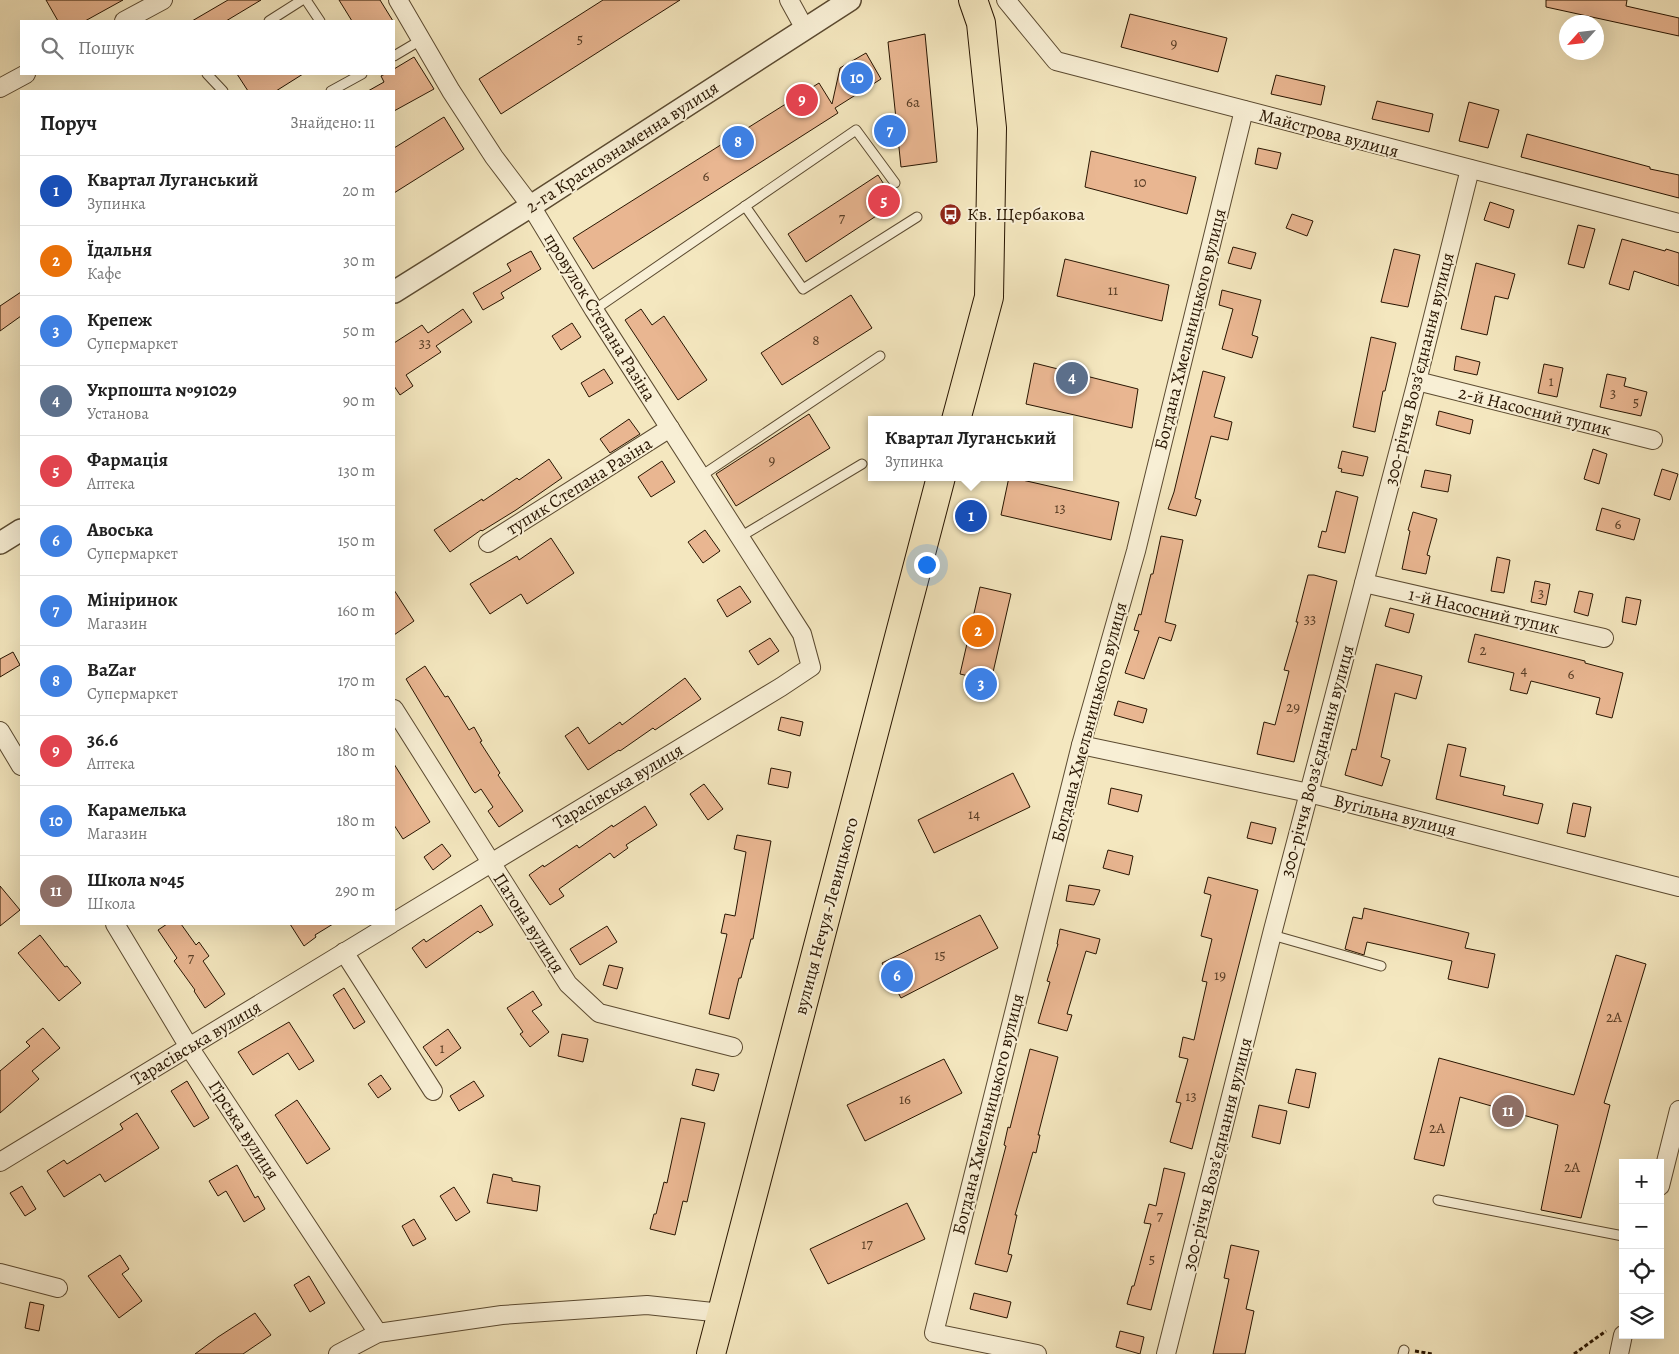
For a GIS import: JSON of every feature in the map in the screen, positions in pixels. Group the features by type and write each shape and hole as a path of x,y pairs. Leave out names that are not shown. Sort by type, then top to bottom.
{"main road":[{"path":"957,416 989,296 992,128 981,23 973,0"},
{"name":"вулиця Нечуя-Левицького","path":"711,1354 940,481"}],"street":[{"path":"126,20 163,0"},
{"name":"провулок Степана Разіна","path":"398,0 473,126 531,206 594,310 802,634"},
{"path":"789,0 804,29"},
{"name":"2-га Краснознаменна вулиця","path":"395,291 850,0"},
{"name":"Майстрова вулиця","path":"1006,0 1056,61 1679,223"},
{"path":"0,88 24,75"},
{"name":"Богдана Хмельницького вулиця","path":"1037,1354 934,1333 1080,745 1136,551 1244,110"},
{"name":"300-річчя Возз’єднання вулиця","path":"1166,1354 1470,169"},
{"name":"2-й Насосний тупик","path":"1417,381 1653,440"},
{"name":"тупик Степана Разіна","path":"488,543 670,428"},
{"path":"0,544 20,531"},
{"name":"1-й Насосний тупик","path":"1364,583 1604,638"},
{"name":"Тарасівська вулиця","path":"395,921 812,667 802,634"},
{"name":"Патона вулиця","path":"395,711 568,984 599,1013 732,1047"},
{"path":"0,731 20,764"},
{"name":"Вугільна вулиця","path":"1080,745 1309,793 1679,887"},
{"name":"Гірська вулиця","path":"116,925 189,1047 378,1334"},
{"name":"Тарасівська вулиця","path":"0,1162 389,925"},
{"path":"344,952 433,1091"},
{"path":"1664,1170 1679,1110"},
{"path":"0,1274 58,1288"},
{"path":"338,1354 378,1334 502,1315 648,1305 722,1313"},
{"path":"1616,1332 1619,1354"}],"lane":[{"path":"271,20 302,0"},
{"path":"306,0 319,20"},
{"path":"395,55 422,40"},
{"path":"208,75 222,90"},
{"path":"333,90 357,75"},
{"path":"594,310 856,130 895,183"},
{"path":"745,206 803,289 917,217"},
{"path":"701,476 880,356"},
{"path":"740,537 862,464"},
{"path":"1272,935 1381,966"},
{"path":"1438,1200 1619,1235"}],"path":[{"path":"1574,1354 1616,1332"}],"building":[{"path":"46,0 123,0 87,20 57,20"},
{"path":"228,0 261,0 228,20 194,20"},
{"path":"339,0 380,0 392,20 351,20"},
{"path":"603,0 680,0 501,114 479,79"},
{"path":"1546,0 1627,0 1626,6 1679,18 1679,36 1604,20 1604,15 1583,15 1546,7"},
{"path":"1130,14 1227,38 1218,72 1121,47"},
{"path":"925,34 937,162 901,167 888,42"},
{"path":"866,53 881,79 835,108 838,113 593,269 573,238 819,83 832,104 840,68"},
{"path":"414,57 434,89 395,110 395,90 370,90 384,82 381,76 395,75 395,68"},
{"path":"238,75 301,75 278,90 247,90"},
{"path":"1276,75 1325,86 1321,105 1271,94"},
{"path":"1377,101 1433,114 1429,132 1372,119"},
{"path":"1469,102 1499,110 1488,148 1459,141"},
{"path":"444,117 464,149 395,192 395,147"},
{"path":"1527,134 1650,167 1650,169 1679,175 1679,198 1521,157"},
{"path":"1258,148 1281,153 1277,169 1255,164"},
{"path":"1091,151 1196,177 1187,214 1085,187"},
{"path":"878,175 896,203 806,262 788,234"},
{"path":"1490,202 1514,210 1509,228 1484,220"},
{"path":"1292,214 1313,221 1307,236 1286,228"},
{"path":"1578,225 1595,229 1584,268 1568,264"},
{"path":"1622,239 1679,253 1679,286 1634,271 1629,290 1609,284"},
{"path":"1233,247 1256,253 1251,269 1228,263"},
{"path":"1394,249 1420,255 1408,307 1381,302"},
{"path":"531,251 541,269 501,293 504,298 483,310 473,293 511,271 507,264"},
{"path":"1065,259 1169,285 1162,321 1057,296"},
{"path":"1476,263 1515,274 1508,299 1495,296 1487,335 1461,329"},
{"path":"1222,290 1261,300 1252,335 1258,337 1252,358 1222,349 1233,309 1219,305"},
{"path":"20,293 20,317 0,331 0,306"},
{"path":"851,295 872,328 782,385 761,353"},
{"path":"463,309 472,322 436,346 441,352 406,375 413,386 400,395 395,388 395,342 422,325 428,333"},
{"path":"641,309 652,325 664,316 707,380 678,400 625,320"},
{"path":"572,323 581,337 561,350 552,336"},
{"path":"1371,337 1396,343 1385,391 1383,391 1375,432 1353,427"},
{"path":"1456,356 1480,362 1477,375 1454,370"},
{"path":"1034,363 1138,389 1132,428 1026,404"},
{"path":"1544,364 1563,368 1557,397 1538,393"},
{"path":"604,369 613,383 589,397 581,383"},
{"path":"1203,371 1225,377 1214,417 1232,422 1228,440 1211,436 1195,498 1201,500 1196,516 1168,509 1174,492"},
{"path":"1607,374 1626,378 1624,386 1647,392 1641,416 1600,407"},
{"path":"1439,411 1473,420 1470,434 1436,425"},
{"path":"809,414 830,448 736,506 716,474"},
{"path":"629,419 640,434 610,453 600,439"},
{"path":"1593,449 1607,454 1599,484 1584,479"},
{"path":"1342,451 1368,457 1363,476 1341,472 1342,469 1338,468"},
{"path":"549,459 562,478 450,552 434,530 517,478 519,480"},
{"path":"662,461 675,482 651,497 638,477"},
{"path":"1662,469 1678,474 1670,500 1654,495"},
{"path":"1425,470 1451,475 1448,492 1421,487"},
{"path":"1008,481 1027,481 1119,502 1111,540 1001,515"},
{"path":"1336,491 1358,497 1345,553 1318,547 1322,531 1326,532"},
{"path":"1602,508 1640,519 1634,540 1596,530"},
{"path":"1413,512 1437,519 1427,555 1430,556 1426,574 1402,569"},
{"path":"705,530 720,551 703,563 688,542"},
{"path":"1161,536 1183,540 1165,622 1176,625 1171,641 1159,637 1144,679 1125,673 1139,631 1134,630 1139,614 1141,615 1151,574 1153,574"},
{"path":"551,538 574,573 527,604 521,594 490,614 470,584 517,556 519,560"},
{"path":"1497,557 1510,560 1504,593 1491,591"},
{"path":"1308,575 1337,581 1294,762 1257,754 1264,722 1275,725 1289,671 1284,670 1298,622 1296,622"},
{"path":"1535,581 1550,584 1546,605 1531,602"},
{"path":"740,586 751,602 727,617 717,600"},
{"path":"980,587 1011,594 991,681 960,674"},
{"path":"1579,591 1593,594 1588,616 1574,612"},
{"path":"395,592 414,621 395,634"},
{"path":"1626,597 1641,600 1636,625 1622,622"},
{"path":"1390,608 1414,614 1409,633 1385,626"},
{"path":"1475,634 1585,661 1585,663 1623,673 1612,718 1596,714 1600,698 1531,681 1527,694 1510,690 1514,673 1468,662"},
{"path":"770,638 779,651 758,665 749,651"},
{"path":"13,652 20,665 0,677 0,659"},
{"path":"1376,664 1422,676 1416,699 1395,693 1381,757 1390,760 1382,786 1345,775 1352,749 1356,750"},
{"path":"425,666 445,697 448,696 469,730 474,727 482,741 480,742 500,773 498,775 523,811 499,827 488,811 493,807 481,789 475,793 473,791 406,679"},
{"path":"685,678 701,699 655,730 653,728 588,770 565,736 578,727 589,744 620,722 622,725"},
{"path":"1118,701 1147,709 1143,723 1114,715"},
{"path":"781,717 803,722 800,736 778,730"},
{"path":"1448,744 1466,748 1460,776 1505,786 1503,795 1543,804 1538,824 1436,799"},
{"path":"395,766 430,822 403,839 395,827"},
{"path":"771,768 791,772 788,788 768,784"},
{"path":"1013,773 1030,807 934,853 918,820"},
{"path":"704,784 723,809 708,820 690,794"},
{"path":"1111,788 1142,795 1138,812 1108,804"},
{"path":"1573,803 1591,807 1585,837 1567,833"},
{"path":"645,806 657,825 626,845 628,848 614,858 610,853 559,889 564,896 550,905 529,875 577,845 579,848 612,825 613,827"},
{"path":"1251,822 1276,828 1272,844 1247,838"},
{"path":"737,835 771,841 753,939 751,939 741,978 739,978 729,1019 709,1014 727,934 721,933 725,914 735,916 746,852 734,849"},
{"path":"442,844 451,856 433,870 424,857"},
{"path":"1108,850 1133,856 1129,875 1103,868"},
{"path":"1208,877 1258,890 1192,1149 1170,1142 1181,1103 1176,1102 1188,1059 1179,1057 1183,1037 1194,1040 1207,982 1202,981 1212,939 1201,936 1211,895 1204,893"},
{"path":"1069,885 1100,890 1094,905 1066,901"},
{"path":"0,886 20,910 0,926"},
{"path":"481,905 493,925 480,933 478,931 426,968 412,948 424,939 426,942"},
{"path":"1364,908 1469,933 1465,948 1495,954 1488,988 1448,979 1452,961 1367,942 1364,955 1345,949 1353,917 1362,919"},
{"path":"980,915 998,948 901,998 882,963"},
{"path":"166,925 182,925 196,945 199,942 209,956 203,961 225,994 205,1008 195,990 174,961 177,958 158,930"},
{"path":"291,925 331,925 315,935 316,937 304,946"},
{"path":"607,926 617,942 580,965 570,949"},
{"path":"1060,929 1100,939 1096,954 1086,951 1067,1014 1072,1015 1067,1031 1038,1023 1050,982 1047,981 1058,944"},
{"path":"40,935 65,967 67,966 81,983 59,1001 18,953"},
{"path":"1616,955 1646,964 1604,1103 1610,1105 1581,1218 1541,1210 1558,1125 1460,1097 1444,1166 1414,1159 1439,1058 1574,1095"},
{"path":"609,965 623,968 617,989 603,985"},
{"path":"344,988 365,1022 354,1029 333,995"},
{"path":"533,991 542,1005 532,1011 549,1032 530,1047 520,1034 523,1032 507,1008"},
{"path":"289,1022 314,1061 299,1070 288,1053 253,1075 238,1052"},
{"path":"43,1028 60,1048 32,1071 39,1079 0,1113 0,1071 30,1046 26,1042"},
{"path":"448,1029 461,1048 436,1066 423,1047"},
{"path":"562,1034 588,1039 583,1062 558,1056"},
{"path":"1030,1049 1058,1057 1038,1135 1040,1135 1036,1153 1033,1152 1015,1215 1017,1215 1008,1254 1012,1255 1007,1272 975,1264 1006,1146 1004,1145 1008,1127 1010,1128"},
{"path":"944,1059 962,1093 865,1141 847,1105"},
{"path":"696,1069 719,1074 714,1091 692,1085"},
{"path":"1296,1069 1316,1073 1309,1108 1288,1103"},
{"path":"381,1075 391,1089 378,1098 368,1084"},
{"path":"187,1081 209,1118 194,1127 171,1091"},
{"path":"474,1081 484,1096 459,1111 450,1096"},
{"path":"297,1100 330,1149 307,1164 275,1115"},
{"path":"1259,1105 1287,1111 1280,1144 1252,1137"},
{"path":"137,1113 159,1148 105,1182 100,1174 64,1197 47,1171 64,1160 67,1164 123,1129 120,1124"},
{"path":"681,1118 705,1123 687,1202 683,1201 675,1235 650,1229 664,1182 667,1183"},
{"path":"237,1165 255,1198 258,1196 265,1209 244,1222 226,1191 218,1196 209,1181"},
{"path":"1164,1168 1185,1173 1151,1310 1127,1304 1132,1286 1134,1286 1151,1224 1144,1223 1149,1204 1156,1206"},
{"path":"493,1174 512,1178 512,1181 540,1186 537,1211 487,1203"},
{"path":"22,1186 36,1209 25,1216 10,1193"},
{"path":"454,1187 470,1212 456,1221 440,1196"},
{"path":"907,1203 925,1239 828,1284 810,1249"},
{"path":"414,1219 426,1239 413,1246 402,1226"},
{"path":"1231,1245 1259,1251 1246,1309 1254,1311 1245,1354 1213,1354 1229,1279 1224,1278"},
{"path":"120,1255 129,1269 122,1274 142,1301 119,1318 88,1276"},
{"path":"309,1276 325,1303 310,1312 294,1285"},
{"path":"974,1293 1011,1302 1007,1318 970,1309"},
{"path":"30,1302 44,1305 39,1331 25,1328"},
{"path":"255,1313 271,1335 243,1354 195,1354 218,1337"},
{"path":"1120,1331 1144,1337 1140,1354 1116,1347"}],"place":[{"name":"Карамелька","path":"857,78"},
{"name":"36.6","path":"802,100"},
{"name":"Мініринок","path":"890,131"},
{"name":"BaZar","path":"738,142"},
{"name":"Фармація","path":"884,201"},
{"name":"Кв. Щербакова","path":"951,214"},
{"name":"Укрпошта №91029","path":"1072,378"},
{"name":"Квартал Луганський","path":"971,516"},
{"name":"Їдальня","path":"978,631"},
{"name":"Крепеж","path":"981,684"},
{"name":"Авоська","path":"897,976"},
{"name":"Школа №45","path":"1508,1111"}]}
